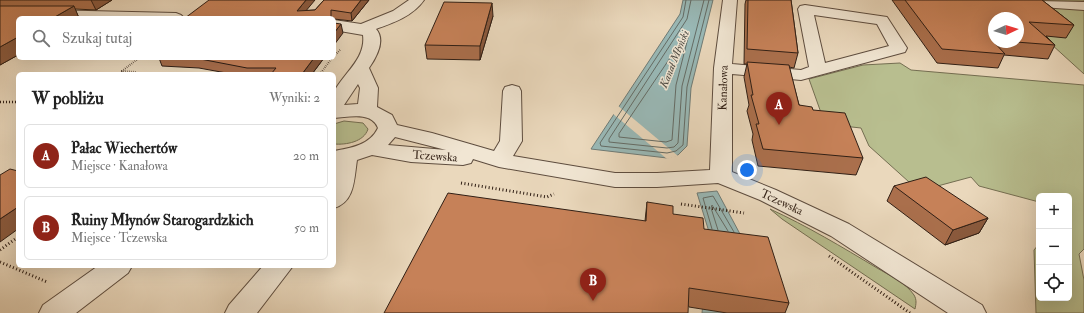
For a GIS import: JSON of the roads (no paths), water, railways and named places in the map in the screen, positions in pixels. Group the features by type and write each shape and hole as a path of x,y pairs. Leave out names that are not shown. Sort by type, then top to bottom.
{"street":[{"path":"362,29 392,17 411,6 417,0"},
{"name":"Kanałowa","path":"721,176 723,68 730,0"},
{"path":"996,0 1084,6"},
{"path":"0,13 120,16 138,4"},
{"path":"723,68 801,75 899,48 882,20 805,9 818,70"},
{"path":"336,25 362,29 371,33 373,37 372,44 361,69 343,90 336,102"},
{"path":"361,69 368,88 367,110"},
{"path":"498,160 511,141 512,91"},
{"path":"336,112 367,110 384,117 388,123 389,129 384,140 372,148 340,158 340,193 336,198"},
{"name":"Tczewska","path":"389,129 425,137 498,160"},
{"name":"Tczewska","path":"372,148 411,155 498,160 615,180 656,180 721,176 768,195 840,230 965,311"},
{"path":"54,313 115,268"},
{"path":"240,313 277,268"}],"water":[{"name":"Kanał Młyński","path":"683,0 713,0 691,88 687,146 678,155 667,158 591,149 680,14"},
{"path":"717,191 740,234 743,313 702,313 710,235 697,193"}],"place":[{"name":"Pałac Wiechertów","path":"779,125"},
{"name":"Ruiny Młynów Starogardzkich","path":"593,301"}]}
